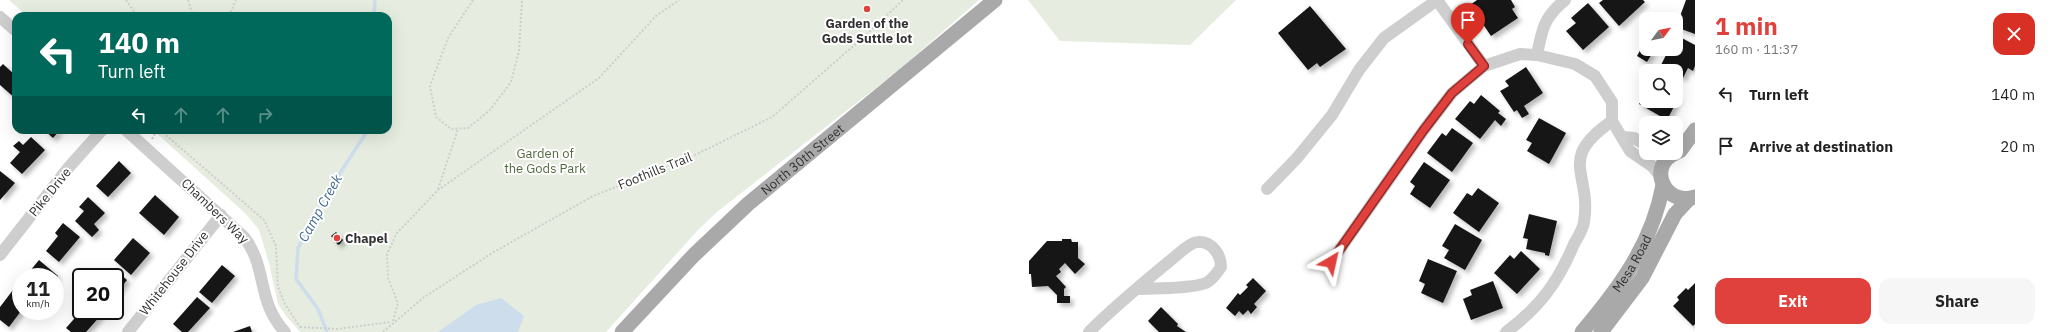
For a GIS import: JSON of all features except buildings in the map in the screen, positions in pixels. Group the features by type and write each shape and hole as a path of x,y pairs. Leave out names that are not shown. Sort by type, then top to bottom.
{"main road":[{"name":"North 30th Street","path":"622,332 694,255 742,209 995,0"},
{"name":"Mesa Road","path":"1683,143 1695,130"},
{"path":"1683,153 1695,154"},
{"name":"Mesa Road","path":"1582,332 1613,294 1642,250 1660,199 1663,164 1667,160"},
{"name":"Mesa Road","path":"1662,181 1673,196 1692,198"},
{"name":"Mesa Road","path":"1600,332 1642,278 1675,214 1692,198"}],"street":[{"path":"1267,189 1297,158 1332,115 1359,70 1384,38 1437,0 1484,66"},
{"path":"1537,55 1542,28 1552,10 1565,0"},
{"path":"0,19 12,28"},
{"path":"1331,262 1423,131 1452,93 1484,66 1520,54 1537,55 1575,64 1595,76 1612,102 1612,121 1630,151 1652,166 1662,181"},
{"path":"1506,332 1524,319 1543,300 1563,270 1584,224 1585,212 1579,167 1582,149 1595,132 1612,121"},
{"name":"Pike Drive","path":"0,255 70,167 99,134"},
{"name":"Chambers Way","path":"131,134 221,214 251,246 259,267 268,307 273,318 285,332"},
{"path":"1622,137 1634,138 1639,141"},
{"name":"Whitehouse Drive","path":"128,332 221,214"},
{"path":"1089,332 1137,290 1184,249 1197,242 1206,242 1219,254 1221,267 1213,278 1206,282 1196,285 1137,290"}],"path":[{"path":"126,0 134,12"},
{"path":"188,0 192,12"},
{"path":"231,12 236,0"},
{"path":"473,0 448,38 430,86 436,117 451,129 468,128 490,110 511,82 519,51 522,0"},
{"path":"298,332 300,327 337,329 393,322 398,303 388,278 387,254 397,233 438,190 600,78 656,16 679,0"},
{"name":"Foothills Trail","path":"383,332 423,298 492,252 593,196 689,158 772,117 866,35 903,0"},
{"path":"438,190 458,128"}],"green space":[{"name":"Garden of the Gods Park","path":"9,0 979,0 900,69 717,212 698,230 606,332 300,332 278,304 269,263 259,230 246,214 157,134 392,134 392,12 22,12"},
{"path":"1028,0 1236,0 1190,45 1060,41"}],"water":[{"path":"501,298 524,316 518,332 438,332 476,305"}],"waterway":[{"name":"Camp Creek","path":"374,12 375,0"},
{"name":"Camp Creek","path":"327,332 318,309 296,279 298,248 329,190 365,134"}],"place":[{"name":"Garden of the Gods Suttle lot","path":"867,9"},
{"name":"Chapel","path":"337,238"}],"route":[{"path":"1331,262 1423,131 1452,93 1484,66 1468,44"}]}
